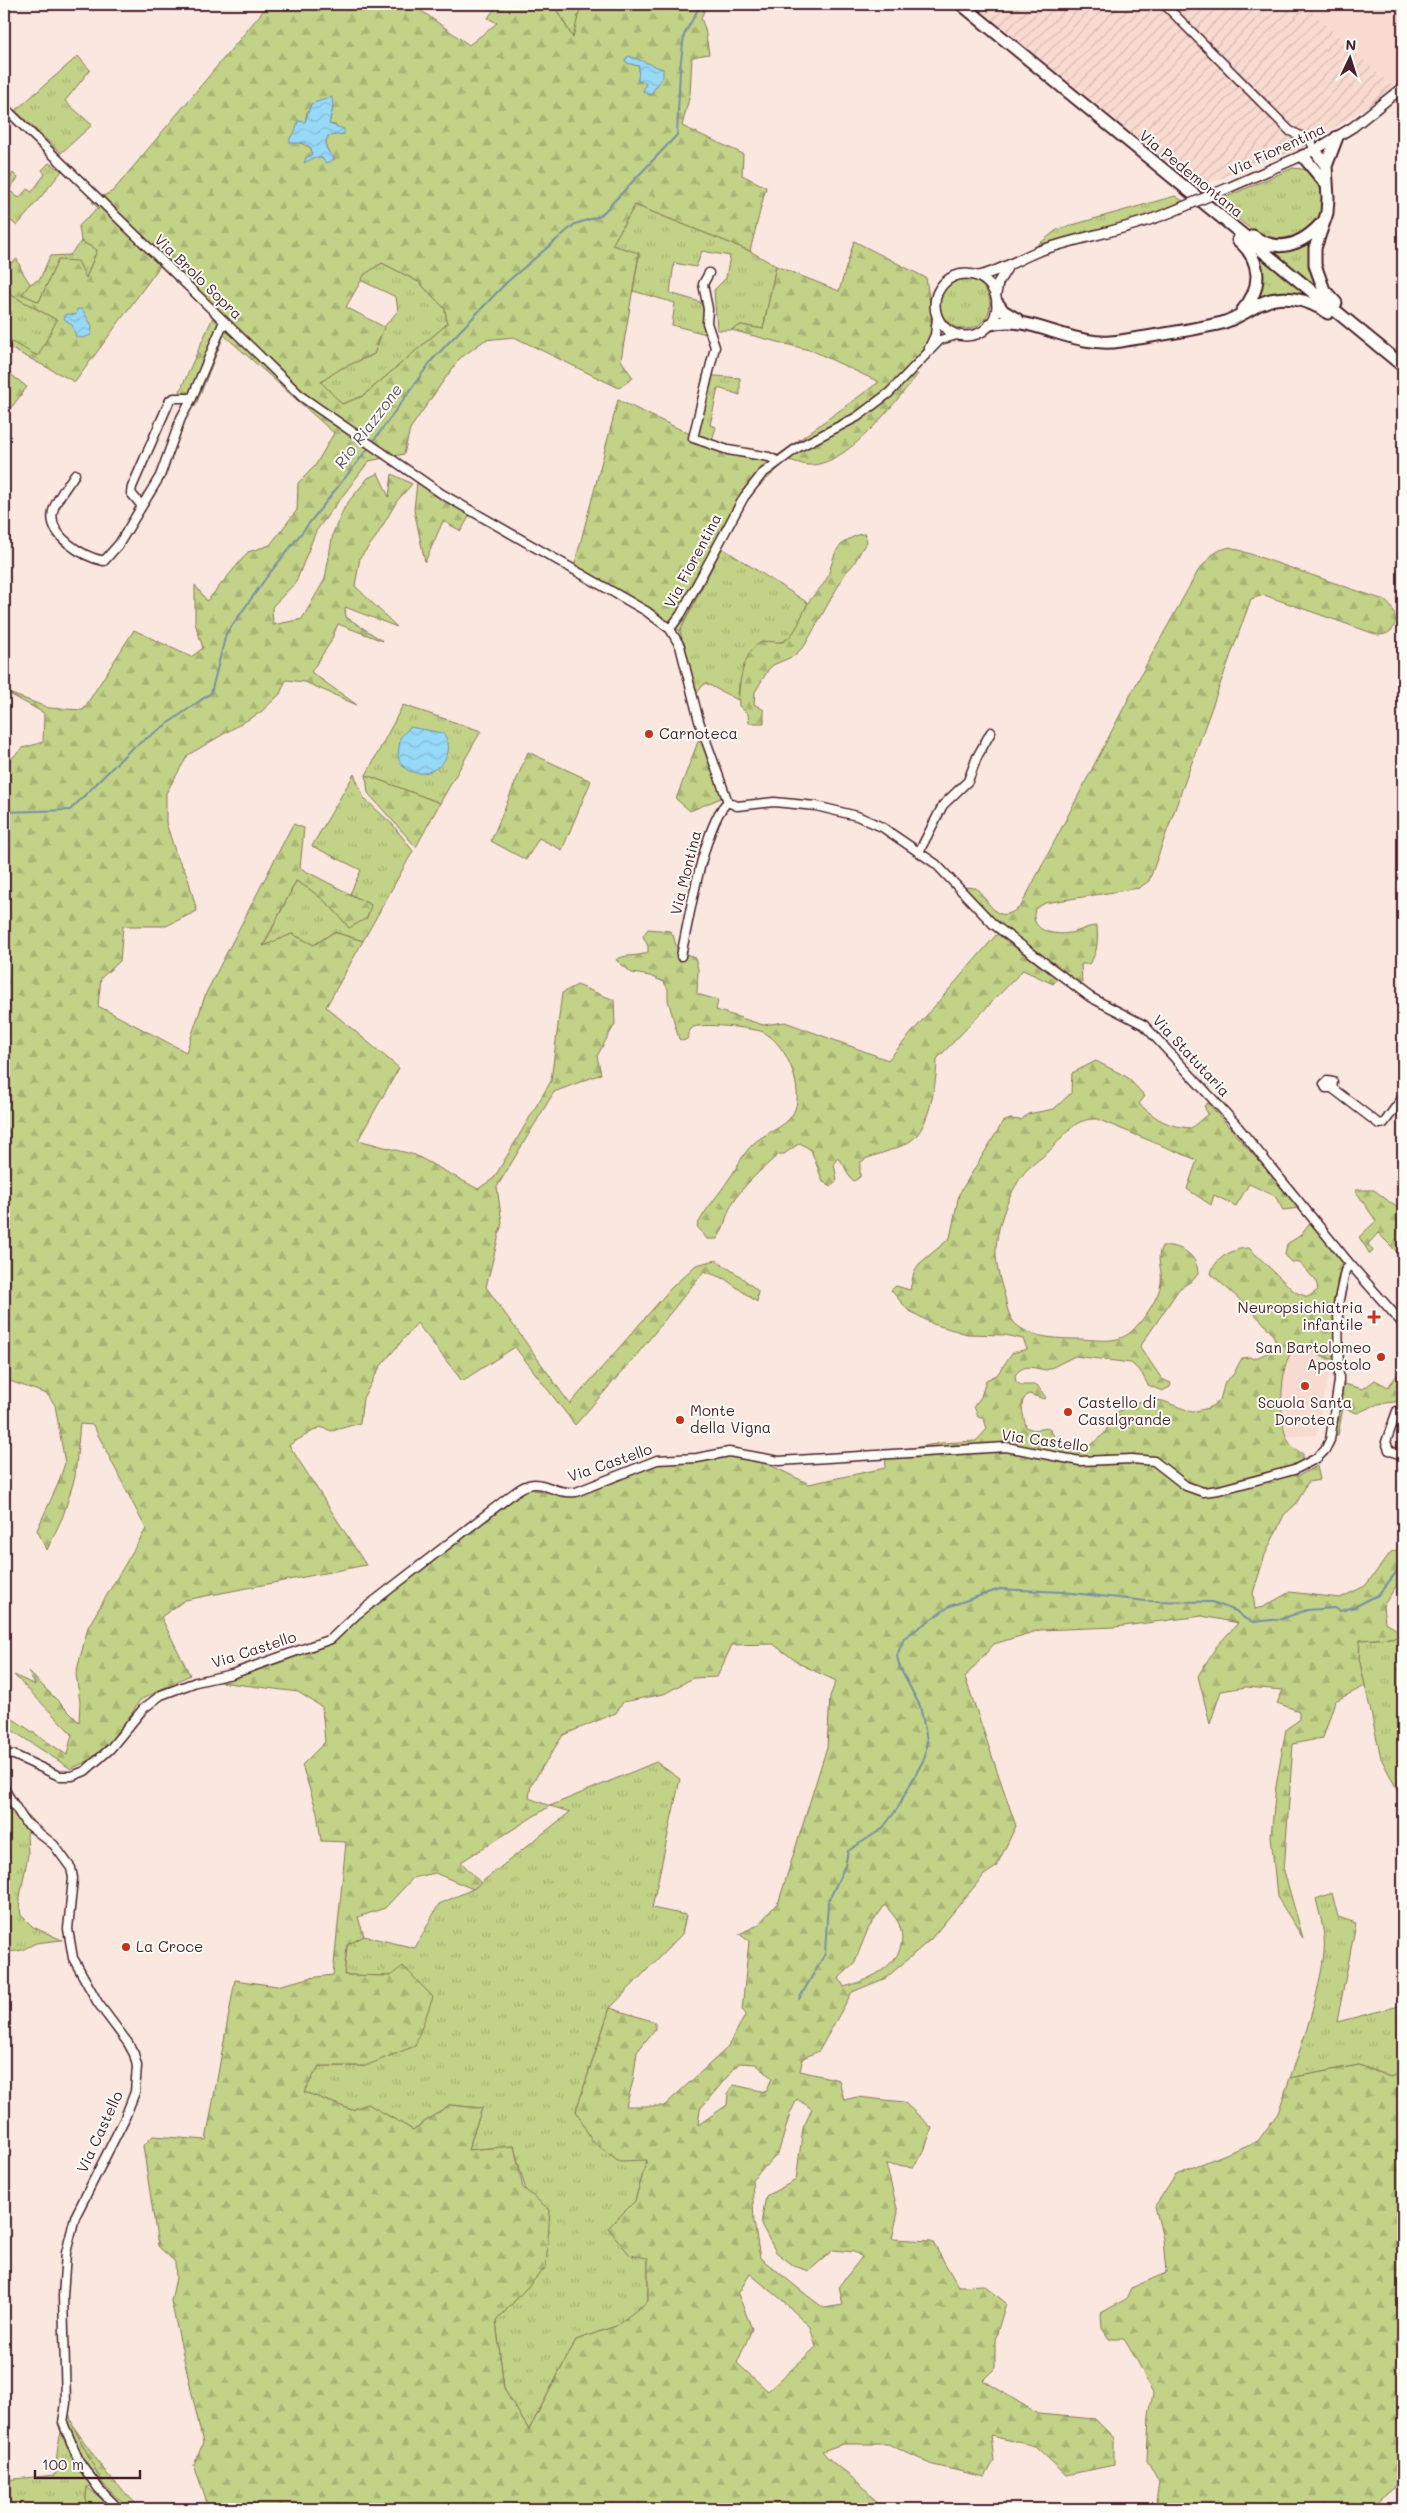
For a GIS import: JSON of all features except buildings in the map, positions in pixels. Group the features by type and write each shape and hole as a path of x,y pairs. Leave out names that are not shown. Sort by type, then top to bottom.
{"main road":[{"name":"Via Pedemontana","path":"961,4 1403,366"},
{"path":"1338,137 1326,166 1328,206 1317,242 1315,260 1324,290 1333,301 1403,366"},
{"path":"1315,150 1326,166"},
{"path":"1303,156 1326,184"},
{"path":"1172,178 1256,238 1271,245 1284,246 1301,242 1323,222"},
{"path":"1172,178 1243,244 1254,258 1258,275 1256,292 1236,317"},
{"path":"991,324 1006,320 1021,322 1078,340 1108,343 1220,323 1266,301 1285,298 1304,300 1318,306 1403,366"},
{"path":"997,299 1003,311 1021,322"}],"street":[{"path":"1164,4 1290,131 1310,140 1315,150"},
{"name":"Via Fiorentina","path":"927,352 935,335 937,318 935,308 936,297 944,283 952,276 963,274 979,276 1009,266 1038,252 1128,227 1171,212 1315,150 1338,137 1403,87"},
{"name":"Via Brolo Sopra","path":"4,107 296,392 383,455"},
{"path":"991,324 997,299 998,283 1009,266"},
{"path":"710,274 703,284 708,309 707,323 715,347 693,438 728,450 769,457 778,461"},
{"path":"979,276 990,284 997,299"},
{"path":"937,318 945,328 958,335"},
{"path":"75,474 53,510 53,522 66,543 93,559 104,561 119,544 160,476 181,418 192,398 224,321"},
{"name":"Via Fiorentina","path":"383,455 465,508 638,606 670,629 681,614 744,497 762,474 797,448 863,413 893,389 940,340 958,335 975,335 991,324"},
{"path":"141,505 131,493 132,487 170,400 174,398 192,398"},
{"path":"670,629 682,652 699,722 728,802"},
{"path":"920,852 943,805 968,782 977,757 991,732"},
{"name":"Via Statutaria","path":"728,802 737,806 774,802 840,811 866,819 882,827 942,869 993,924 1090,997 1144,1025 1234,1122 1350,1264 1403,1324"},
{"name":"Via Montina","path":"681,956 709,839 720,809 728,802"},
{"path":"1332,1088 1379,1124 1384,1123 1403,1097"},
{"name":"Via Castello","path":"4,1754 14,1755 58,1776 72,1776 85,1771 110,1750 143,1709 162,1695 196,1682 232,1674 331,1639 371,1604 514,1493 531,1483 539,1482 564,1493 576,1492 657,1460 697,1458 735,1452 779,1461 1006,1447 1080,1461 1132,1459 1154,1461 1186,1486 1203,1492 1219,1490 1298,1469 1321,1454 1330,1440 1339,1381 1338,1304 1345,1271 1350,1264"},
{"path":"1397,1411 1386,1442 1389,1450 1403,1456"},
{"name":"Via Castello","path":"4,1789 25,1822 54,1844 71,1868 73,1888 68,1929 73,1958 98,2003 131,2048 137,2066 135,2092 124,2120 75,2217 66,2253 63,2296 66,2393 63,2423 84,2468 99,2489 119,2509"}],"shaded area":[{"path":"974,4 1303,4 1395,89 1299,150 1257,163 1198,188"},
{"path":"1303,4 1403,4 1403,83 1395,89"},
{"name":"Scuola Santa Dorotea","path":"1302,1344 1332,1359 1316,1435 1286,1437 1283,1426 1283,1376 1290,1354"}],"green space":[{"path":"269,4 412,4 469,45 497,23 488,18 498,4 553,4 573,38 579,12 589,4 660,4 664,8 674,7 674,4 707,4 701,18 705,29 709,54 692,57 690,94 682,126 743,154 742,175 766,187 750,251 635,205 612,245 639,253 621,360 633,378 619,388 514,337 485,340 459,359 410,429 404,454 369,461 316,531 296,582 272,607 273,625 302,619 325,579 333,533 345,506 368,478 378,473 389,497 392,474 412,484 397,501 376,537 360,558 355,586 397,627 345,607 346,617 383,641 338,624 330,643 311,672 357,705 305,682 286,680 280,694 261,712 188,755 166,793 166,823 176,854 187,875 197,911 166,926 123,926 120,961 101,978 98,1006 186,1052 206,993 293,824 304,828 300,868 371,905 367,918 349,928 325,901 296,881 263,946 292,934 314,945 334,932 363,941 326,1007 399,1068 358,1140 415,1155 478,1189 494,1178 551,1081 562,993 577,985 614,1000 615,1024 597,1056 601,1074 554,1092 497,1187 502,1223 486,1287 570,1404 672,1287 696,1265 716,1260 758,1291 757,1302 725,1279 704,1271 635,1357 575,1425 515,1347 462,1381 417,1323 380,1367 363,1398 360,1423 332,1431 320,1427 289,1445 366,1565 185,1600 161,1617 190,1675 140,1700 120,1732 92,1759 71,1769 4,1725 4,1713 67,1755 72,1734 14,1675 35,1685 28,1671 79,1722 80,1702 76,1674 88,1627 146,1529 93,1425 80,1424 75,1477 63,1516 47,1550 37,1530 58,1484 65,1463 55,1405 47,1394 4,1379 4,765 23,748 43,742 44,713 6,692 49,708 83,710 134,630 191,657 203,648 195,623 195,585 207,601 248,552 270,545 297,510 298,483 315,466 334,433 224,335 195,407 189,404 180,391 213,317 160,266 75,382 4,345 4,338 38,356 57,320 4,291 4,268 17,259 30,284 22,294 39,302 58,260 78,261 86,278 97,250 81,241 79,226 95,210 99,209 92,202 113,191","holes":["627,57 663,69 646,87 646,81 640,74 639,66 627,63 625,60","327,98 333,107 329,124 335,125 344,134 328,136 326,146 334,159 327,163 322,158 313,158 311,148 290,138 305,123 307,112","382,263 419,282 445,309 447,324 363,396 342,404 321,382 340,369 374,354 384,327 346,307 365,274"]},
{"path":"553,4 589,4 579,12 574,39"},
{"path":"78,56 90,70 65,101 92,125 61,153 15,111"},
{"path":"49,163 62,171 17,226 4,215 4,184 13,173 18,178 9,190 19,198 27,189 32,192 45,174 42,170"},
{"path":"1293,168 1310,170 1321,183 1324,195 1320,216 1307,232 1298,238 1288,241 1277,241 1260,235 1217,201"},
{"path":"1175,196 1185,202 1140,221 1031,250 1058,229"},
{"path":"635,205 750,251 776,266 763,329 741,325 731,330 717,330 714,290 726,278 730,256 702,251 696,267 674,263 670,293 700,302 703,308 706,334 672,325 675,303 633,291 639,254 612,245"},
{"path":"1315,235 1323,292 1269,248 1299,246"},
{"path":"81,241 97,250 86,278 58,260 39,302 22,294 30,284 40,279 50,256 70,255"},
{"path":"854,241 926,278 931,315 928,342 903,373 918,374 897,400 869,431 838,456 822,463 807,465 788,460 746,498 680,631 574,567 618,400 730,453 778,455 879,382 813,351 731,330 741,325 763,329 776,266 839,291"},
{"path":"1257,253 1312,298 1255,302 1262,278"},
{"path":"382,263 419,282 445,309 447,324 363,396 342,404 320,382 340,369 374,354 384,327 398,311 396,297 360,280 365,274"},
{"path":"965,279 975,281 983,286 988,294 990,304 988,314 983,322 975,327 965,329 955,327 947,322 942,314 940,304 942,294 947,286 955,281"},
{"path":"4,291 57,320 38,357 4,338 4,325 12,313 4,306"},
{"path":"4,369 27,387 4,417"},
{"path":"703,375 740,378 740,395 718,388 710,425 716,427 711,444 690,433"},
{"path":"417,482 470,515 461,531 443,521 425,562 414,510"},
{"path":"860,534 865,534 867,542 846,572 805,645 794,656 773,665 755,692 754,704 764,710 764,723 749,723 748,714 739,706 740,680 746,660 756,646 763,642 783,642 792,634 808,603 827,578 836,551 844,542"},
{"path":"1230,547 1384,600 1393,610 1395,616 1394,627 1385,634 1378,635 1264,595 1251,599 1149,881 1139,888 1045,903 1035,909 1034,917 1036,923 1040,928 1052,933 1067,933 1097,926 1094,956 1089,964 1081,964 1082,983 1076,983 1062,973 1053,984 1023,970 937,1059 934,1090 928,1113 924,1124 912,1140 865,1159 860,1163 860,1177 854,1181 849,1176 843,1163 837,1158 834,1164 837,1180 832,1186 823,1182 811,1150 800,1143 784,1154 779,1154 751,1180 733,1202 717,1239 707,1239 697,1226 704,1213 749,1148 759,1139 780,1127 791,1117 795,1110 797,1092 793,1072 778,1044 771,1037 758,1030 727,1026 697,1026 691,1029 687,1039 683,1041 679,1039 668,1000 668,989 664,982 650,976 632,973 616,960 648,952 648,946 643,936 648,929 670,931 677,949 695,958 698,969 697,994 718,1000 716,1010 763,1025 785,1022 888,1060 997,934 998,928 963,887 976,888 995,911 1000,914 1013,912 1021,906 1145,667 1198,571 1212,555"},
{"path":"722,548 808,603 794,632 790,636 780,642 760,643 739,684 738,700 705,683 696,694 680,631"},
{"path":"403,705 481,731 440,803 366,775"},
{"path":"701,734 721,791 721,798 690,811 676,799"},
{"path":"528,752 591,781 562,850 539,838 526,860 491,841"},
{"path":"354,774 364,798 393,825 413,851 363,941 334,932 314,945 292,934 263,947 296,881 325,901 349,928 371,905 350,894 361,870 312,846"},
{"path":"366,775 440,803 416,847 368,793"},
{"path":"1096,1061 1127,1077 1145,1096 1139,1104 1157,1118 1175,1126 1191,1128 1208,1114 1204,1106 1208,1103 1300,1208 1283,1210 1275,1196 1249,1184 1236,1206 1214,1195 1211,1205 1187,1189 1197,1160 1097,1119 1083,1121 1072,1127 1021,1177 1011,1195 1000,1226 996,1246 997,1266 1008,1309 1016,1324 1032,1334 1047,1337 1063,1339 1115,1339 1129,1334 1155,1301 1161,1283 1159,1255 1162,1246 1175,1247 1187,1252 1195,1261 1198,1274 1193,1280 1179,1289 1140,1347 1162,1379 1171,1383 1170,1387 1162,1391 1148,1385 1141,1372 1131,1363 1075,1356 1047,1370 1026,1367 1015,1375 1016,1382 1021,1385 1037,1385 1046,1398 1029,1394 1025,1397 1022,1409 1026,1427 1033,1430 1049,1428 1060,1446 1084,1450 1104,1434 1116,1413 1132,1404 1148,1399 1163,1401 1192,1412 1209,1408 1220,1400 1225,1382 1233,1375 1242,1358 1250,1357 1253,1359 1271,1350 1275,1344 1272,1334 1265,1325 1211,1274 1213,1268 1220,1259 1231,1252 1249,1248 1295,1292 1308,1297 1318,1290 1316,1281 1300,1263 1292,1262 1285,1255 1287,1244 1301,1235 1311,1222 1344,1261 1337,1281 1334,1353 1332,1359 1328,1359 1302,1344 1293,1351 1288,1358 1285,1368 1282,1388 1282,1411 1284,1431 1294,1448 1303,1454 1303,1460 1296,1477 1317,1466 1320,1480 1308,1482 1296,1504 1284,1515 1265,1555 1253,1593 1255,1609 1263,1607 1290,1592 1340,1598 1365,1586 1391,1552 1403,1548 1403,1576 1383,1606 1385,1622 1403,1634 1403,1637 1360,1640 1359,1658 1365,1686 1335,1701 1323,1738 1293,1744 1284,1871 1303,1938 1277,1897 1271,1836 1276,1786 1286,1729 1299,1720 1299,1711 1277,1703 1283,1690 1246,1687 1221,1691 1210,1724 1198,1676 1216,1647 1238,1623 1202,1616 1115,1627 1040,1630 994,1644 965,1677 1016,1826 996,1867 984,1875 931,1939 886,1978 852,1992 819,2051 803,2058 800,2071 839,2080 844,2100 857,2097 904,2102 932,2128 923,2154 913,2167 886,2164 898,2212 892,2239 932,2241 958,2286 984,2285 1006,2303 995,2340 995,2368 983,2380 1038,2414 1095,2419 1114,2438 1114,2465 1066,2475 1035,2446 991,2436 994,2461 985,2477 933,2465 888,2444 843,2444 822,2451 869,2493 880,2509 209,2509 194,2465 203,2443 171,2301 176,2278 175,2262 158,2246 143,2146 153,2136 206,2140 235,1980 277,1986 309,1978 333,1975 346,1842 321,1841 317,1812 302,1765 325,1742 322,1707 298,1692 212,1681 324,1645 515,1495 530,1489 565,1496 591,1491 659,1464 728,1452 758,1459 809,1484 885,1468 887,1452 942,1443 976,1441 987,1429 984,1419 978,1417 974,1406 981,1397 986,1380 997,1375 1012,1353 1027,1349 1023,1339 1005,1335 967,1334 933,1324 908,1310 891,1290 896,1286 910,1290 914,1272 919,1264 950,1238 959,1194 1003,1122 1010,1119 1021,1120 1028,1114 1054,1109 1071,1093 1072,1073","holes":["773,1644 800,1664 836,1681 830,1696 827,1747 779,1901 758,1925 739,1934 749,1941 742,2010 746,2014 727,2048 664,2106 626,2106 633,2081 637,2052 655,2029 655,2022 610,2008 576,2111 592,2141 619,2161 647,2160 635,2201 608,2228 630,2255 648,2258 648,2301 616,2326 576,2340 529,2430 504,2389 496,2321 546,2267 550,2210 523,2188 514,2146 468,2150 482,2108 449,2105 413,2130 368,2104 352,2110 304,2092 319,2066 365,2066 415,2046 433,1997 403,1966 390,1976 344,1975 347,1945 364,1936 358,1917 385,1908 413,1878 435,1873 473,1889 481,1883 461,1862 550,1806 529,1798 531,1785 563,1735 616,1713 623,1702 664,1694 693,1678 717,1677 732,1645","885,1905 899,1924 902,1939 900,1950 894,1959 876,1974 844,1987 839,1978 854,1964 868,1929","739,2063 756,2064 772,2078 766,2092 734,2085 728,2092 727,2105 698,2125 700,2109","797,2099 812,2109 803,2128 796,2180 766,2196 761,2224 776,2252 794,2266 809,2271 833,2250 854,2252 862,2257 839,2286 843,2305 824,2308 760,2258 754,2222 752,2179 778,2154 790,2114","750,2274 781,2299 810,2327 816,2347 768,2391 737,2363 752,2329 738,2294"]},
{"path":"1355,1190 1374,1190 1403,1212 1403,1268 1396,1251 1378,1233 1368,1244 1373,1251 1370,1254 1359,1237 1376,1221"},
{"path":"1403,1367 1403,1401 1378,1404 1357,1413 1343,1408 1338,1435 1331,1435 1340,1383 1363,1389 1375,1380 1388,1387"},
{"path":"1403,1637 1403,1801 1381,1758 1359,1658 1360,1640"},
{"path":"656,1762 680,1779 652,1908 686,1915 682,1934 610,2008 576,2111 647,2160 635,2201 608,2228 648,2258 648,2302 616,2326 576,2340 529,2430 504,2389 496,2321 546,2267 514,2146 468,2150 482,2108 449,2105 413,2130 368,2104 352,2110 304,2092 319,2066 365,2066 390,1976 344,1975 347,1945 364,1936 415,1948 439,1904 473,1889 570,1812 550,1806"},
{"path":"4,1778 23,1811 33,1821 27,1835 28,1855 19,1902 21,1915 33,1927 62,1940 36,1943 22,1950 10,1952 4,1957"},
{"path":"1332,1893 1338,1917 1356,1923 1337,2022 1403,2005 1403,2073 1390,2077 1359,2065 1290,2078 1311,2016 1322,1968 1324,1939 1316,1899"},
{"path":"1359,2065 1390,2077 1403,2073 1403,2480 1373,2506 1365,2509 1155,2509 1159,2482 1147,2460 1149,2414 1153,2394 1139,2364 1124,2339 1109,2339 1102,2328 1101,2313 1126,2299 1131,2288 1166,2273 1163,2239 1155,2206 1176,2174 1258,2141 1278,2113 1290,2078"},
{"path":"67,2407 73,2426 103,2484 87,2487 85,2509 4,2509 4,2480 55,2475 58,2445"},
{"path":"73,2426 107,2474 141,2509 129,2509 103,2484"},
{"path":"87,2487 114,2509 85,2509"}],"water":[{"path":"629,56 663,69 663,77 650,95 643,92 646,82 638,81 639,66 627,63 625,60"},
{"path":"332,97 333,107 329,124 344,129 344,134 328,136 327,148 335,159 326,163 322,158 313,158 304,163 306,158 312,154 311,148 305,143 290,143 290,138 295,132 298,121 305,122 311,104"},
{"path":"77,309 82,309 92,326 91,335 83,338 76,337 72,325 64,319 65,314 76,315"},
{"path":"410,727 443,733 448,742 448,751 445,759 432,771 414,772 404,767 398,758 400,738"}],"waterway":[{"name":"Rio Riazzone","path":"372,443 432,360 507,282 575,224 600,216 677,135 680,69 684,35 701,4"},
{"name":"Rio Riazzone","path":"4,812 70,810 130,750 211,693 226,634 266,578 370,446"},
{"path":"799,1999 825,1954 828,1902 845,1866 848,1851 882,1829 897,1809 925,1757 927,1740 920,1706 900,1668 897,1656 904,1638 950,1606 1000,1589 1063,1592 1146,1601 1212,1602 1236,1611 1244,1618 1254,1622 1281,1619 1307,1610 1335,1608 1340,1611 1354,1607 1378,1595 1403,1564"}],"place":[{"name":"Carnoteca","path":"649,734"},
{"name":"Neuropsichiatria infantile","path":"1374,1317"},
{"name":"San Bartolomeo Apostolo","path":"1381,1357"},
{"name":"Scuola Santa Dorotea","path":"1305,1386"},
{"name":"Castello di Casalgrande","path":"1068,1412"},
{"name":"Monte della Vigna","path":"680,1420"},
{"name":"La Croce","path":"126,1947"}]}
